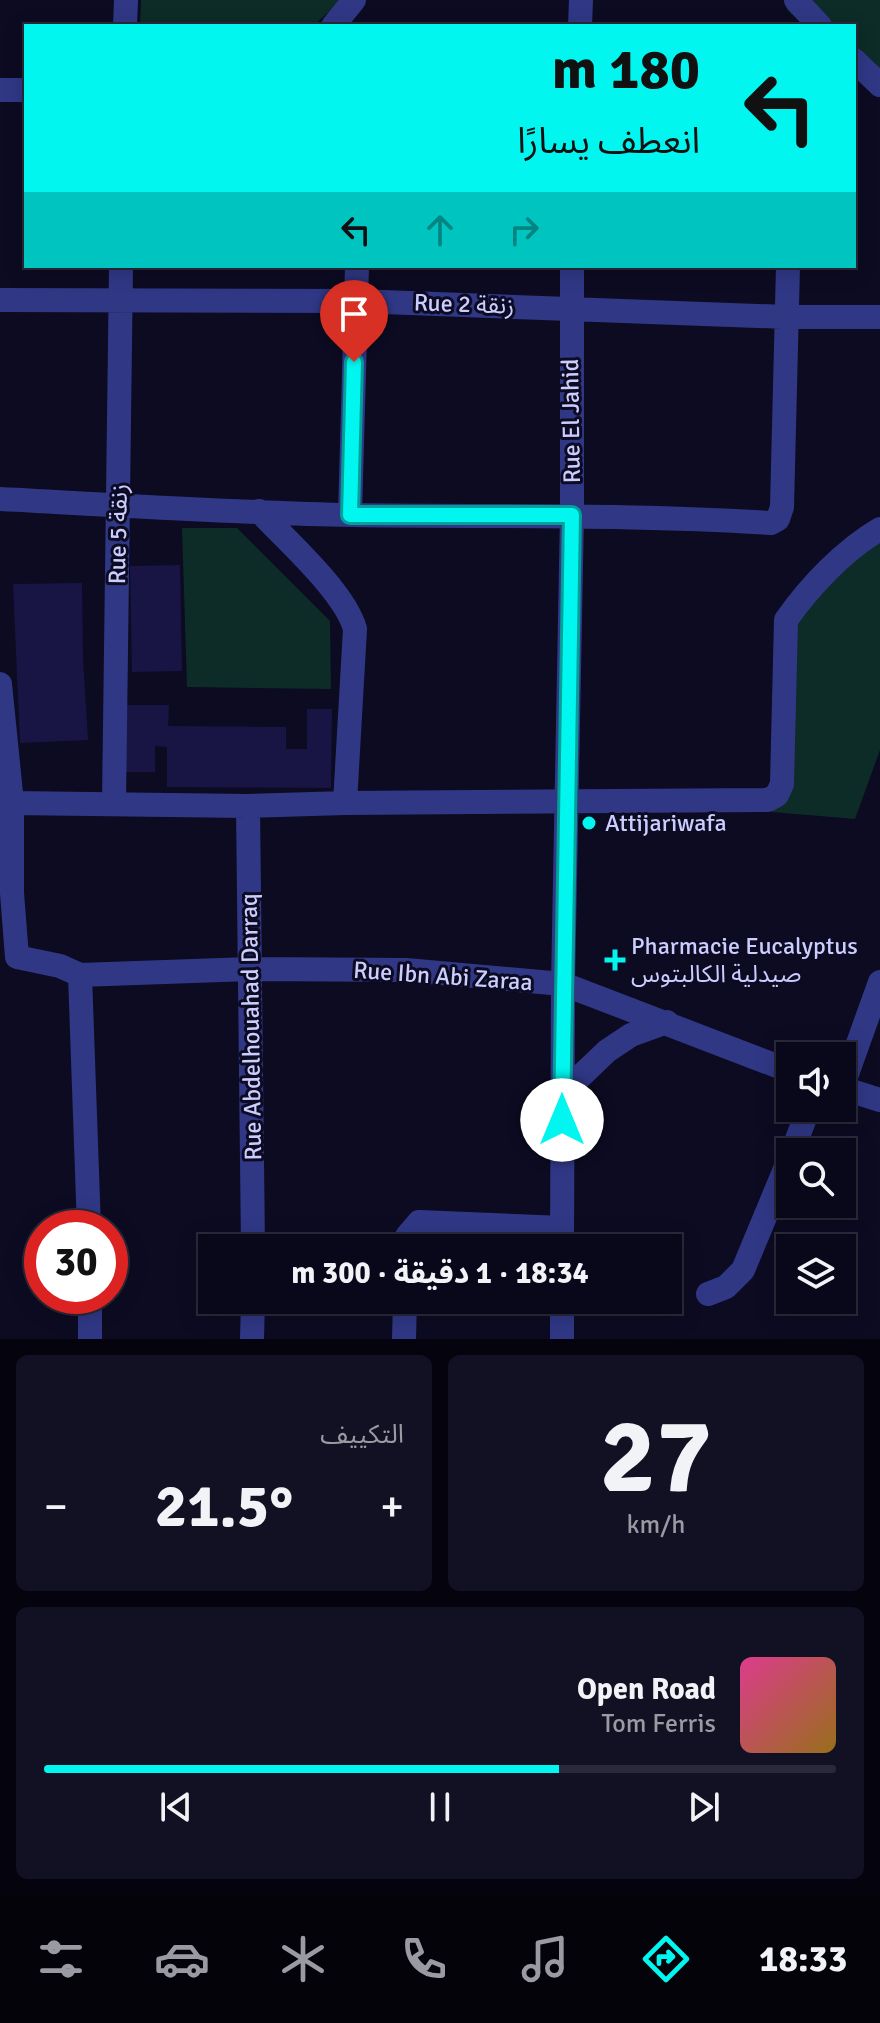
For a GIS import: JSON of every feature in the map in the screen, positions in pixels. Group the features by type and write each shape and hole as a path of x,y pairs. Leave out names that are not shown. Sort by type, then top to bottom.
{"street":[{"path":"125,24 126,0"},
{"path":"335,24 354,0"},
{"path":"580,24 581,0"},
{"path":"796,0 818,24"},
{"path":"856,62 880,85"},
{"path":"0,90 24,90"},
{"name":"Rue 5 زنقة","path":"114,803 121,268"},
{"path":"350,515 357,268"},
{"name":"Rue El Jahid","path":"562,1234 563,984 572,515 572,268"},
{"path":"0,499 350,515 684,517 771,523 778,519 782,507 788,268"},
{"name":"Rue 2 زنقة","path":"0,300 356,301 787,317 880,317"},
{"path":"259,511 336,595 351,616 355,629 345,803"},
{"path":"12,803 248,806 768,800 777,795 782,784 786,620 798,603 861,540 880,529"},
{"path":"0,684 12,803 9,957 60,966 80,975 88,1210"},
{"name":"Rue Abdelhouahad Darraq","path":"248,806 253,1234"},
{"name":"Rue Ibn Abi Zaraa","path":"80,975 250,969 406,970 563,984 776,1065"},
{"path":"856,1049 880,982"},
{"path":"562,1094 619,1043 631,1035 667,1022"},
{"path":"856,1092 880,1100"},
{"path":"708,1294 726,1287 743,1270 776,1190"},
{"path":"409,1234 419,1222 526,1234"},
{"path":"90,1314 90,1339"},
{"path":"252,1339 253,1314"},
{"path":"404,1339 405,1314"},
{"path":"562,1314 562,1339"}],"green space":[{"path":"141,0 342,0 315,24 140,24"},
{"path":"788,0 880,0 880,94 856,73 856,24 802,24 787,10"},
{"path":"880,527 880,750 855,819 772,812 780,633"},
{"path":"182,528 237,528 330,621 331,689 187,687"}],"building":[{"path":"180,565 182,671 132,672 130,566"},
{"path":"82,583 88,740 20,743 13,584"},
{"path":"123,705 169,705 168,726 286,727 286,749 307,749 307,709 332,709 331,788 167,787 167,747 155,746 155,772 123,772"}],"place":[{"name":"Attijariwafa","path":"589,823"},
{"name":"Pharmacie Eucalyptus صيدلية الكالبتوس","path":"615,960"}],"route":[{"path":"354,362 350,515 572,515 562,1120"}]}
